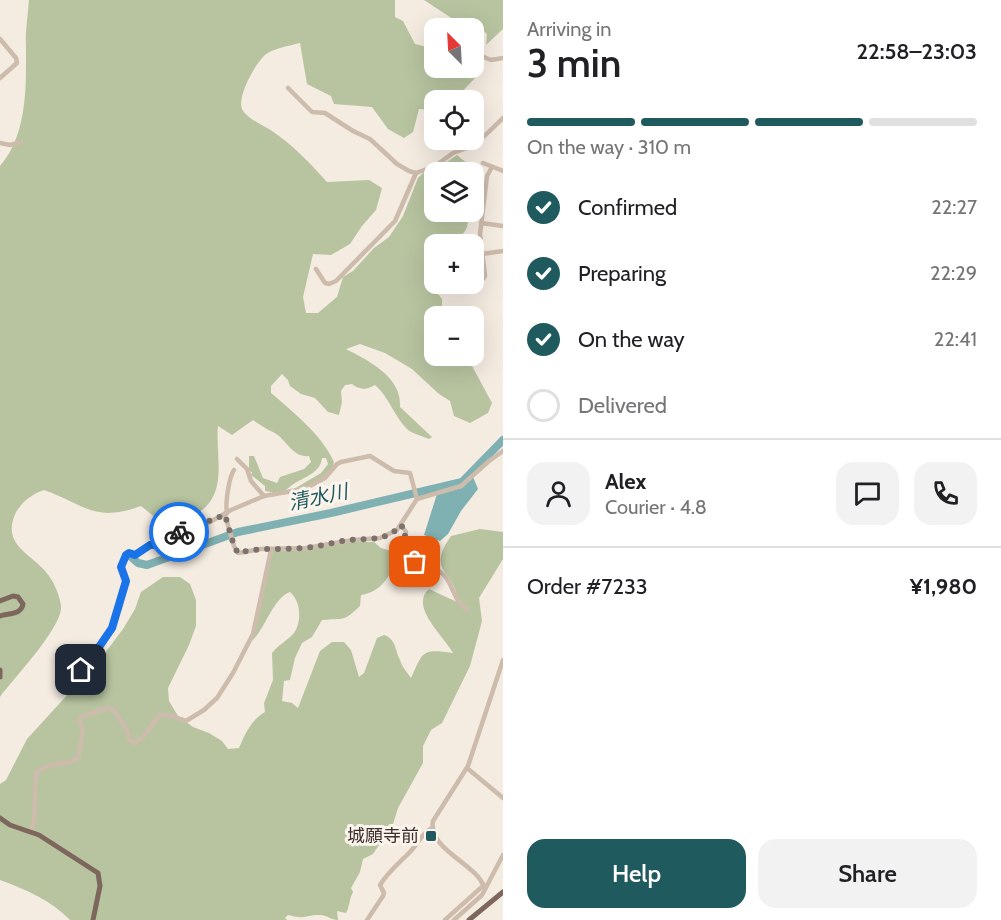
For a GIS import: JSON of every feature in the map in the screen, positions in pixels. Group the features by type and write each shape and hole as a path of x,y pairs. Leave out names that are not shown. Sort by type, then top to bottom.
{"main road":[{"path":"0,601 13,596 18,597 23,604 22,609 18,612 0,616"},
{"path":"0,670 0,677"},
{"path":"0,818 10,825 31,831 98,873 100,886 93,920"},
{"path":"469,920 503,892"}],"street":[{"path":"0,39 16,57 17,63 0,78"},
{"path":"484,57 491,60 503,57"},
{"path":"288,88 312,112 325,113 352,131 370,139 397,164 416,173 435,166 453,153 475,146 503,118"},
{"path":"0,143 10,145 21,142"},
{"path":"484,163 503,171"},
{"path":"481,234 487,176 492,167"},
{"path":"316,269 325,283 336,281 395,221 416,173"},
{"path":"481,223 503,226"},
{"path":"484,254 503,251"},
{"path":"234,470 229,479 226,514 238,553 246,550 306,548 353,540 374,540 397,530 409,508 417,499 461,486 503,451"},
{"path":"82,677 81,670 84,661 99,647 112,628 126,581 121,567 126,555 139,554 150,545 167,544 173,541 174,536 178,533 264,496 304,489 325,478 337,464 370,456 394,471 410,473 417,499"},
{"path":"237,459 246,467 251,481 264,496"},
{"path":"401,525 406,532 400,554 442,573 454,590 458,602 468,610"},
{"path":"31,831 34,821 36,774 45,767 66,764 78,758 83,730 79,720 81,717 107,708 114,710 126,728 130,741 135,743 143,737 160,715 186,721 204,710 217,698 254,634 271,550"},
{"path":"367,920 383,896 380,885 389,871 432,828 467,768 503,660"},
{"path":"467,768 503,798"},
{"path":"432,828 439,841 480,879 484,886 482,895 454,920"},
{"path":"445,920 490,881 503,855"}],"green space":[{"path":"29,0 395,0 395,17 403,21 415,44 424,46 424,78 475,78 464,90 424,90 424,109 419,109 413,132 404,138 388,129 372,107 334,104 331,96 307,84 300,43 273,51 261,59 244,89 242,109 251,119 280,136 294,148 327,182 369,180 382,188 376,210 350,244 331,255 313,254 303,297 306,313 318,313 337,297 343,277 353,271 374,248 389,237 403,216 418,178 424,172 424,222 468,222 463,234 424,234 424,294 438,294 442,299 442,306 424,306 424,366 472,366 492,403 488,413 470,423 454,416 450,401 412,369 385,353 360,344 346,349 374,365 390,379 396,387 400,407 432,437 429,439 407,429 375,385 363,389 352,384 345,385 341,391 342,402 339,415 328,412 315,398 301,394 290,386 282,374 271,386 271,393 315,433 334,462 329,473 318,481 294,489 321,473 328,464 326,458 322,458 319,467 312,473 282,492 265,491 265,486 249,471 249,456 254,456 263,478 277,483 280,477 304,469 311,462 309,456 298,454 278,435 253,420 232,435 218,426 219,473 214,495 208,505 190,517 162,523 141,506 112,513 101,512 44,490 32,496 16,512 12,534 20,548 51,579 60,599 60,615 46,639 0,697 0,166 16,139 24,109"},
{"path":"424,0 503,0 503,29 486,45 487,34 484,31 484,18 451,18"},
{"path":"457,155 465,162 447,162"},
{"path":"480,529 503,532 503,559 479,598 482,621 470,666 442,723 431,730 423,746 423,763 398,808 393,824 373,854 363,859 360,872 351,888 353,892 346,913 337,911 338,920 322,915 302,917 288,915 285,918 287,920 70,920 38,896 0,880 0,784 6,780 27,739 102,657 123,629 135,609 141,592 163,577 180,577 190,584 196,600 196,626 168,688 169,701 178,716 193,727 222,741 228,749 239,748 252,723 265,712 264,703 273,680 272,653 294,633 298,623 298,606 290,592 279,600 252,641 273,550 288,551 348,542 374,542 381,548 398,553 386,580 375,590 361,595 360,606 343,618 322,620 312,637 302,643 295,658 290,680 284,681 282,701 292,703 298,708 320,651 332,642 344,642 351,650 359,677 364,673 377,638 384,635 393,642 402,665 411,678 424,654 435,651 453,653 425,612 424,596 429,589 457,602 453,584 441,565 444,548 451,536"}],"water":[{"path":"473,477 478,489 461,511 448,534 440,541 424,535 437,494 462,488"}],"waterway":[{"name":"清水川","path":"129,555 138,563 147,565 238,532 462,482 503,440"}],"way so far":[{"path":"179,532 225,515 238,553 246,550 288,550 353,540 374,540 397,530 401,525 406,532 400,554 415,562"}],"place":[{"name":"城願寺前","path":"431,836"}],"route":[{"path":"81,670 87,657 110,634 126,581 121,567 126,555 139,554 150,545 167,544 173,541 174,536 179,532"}]}
